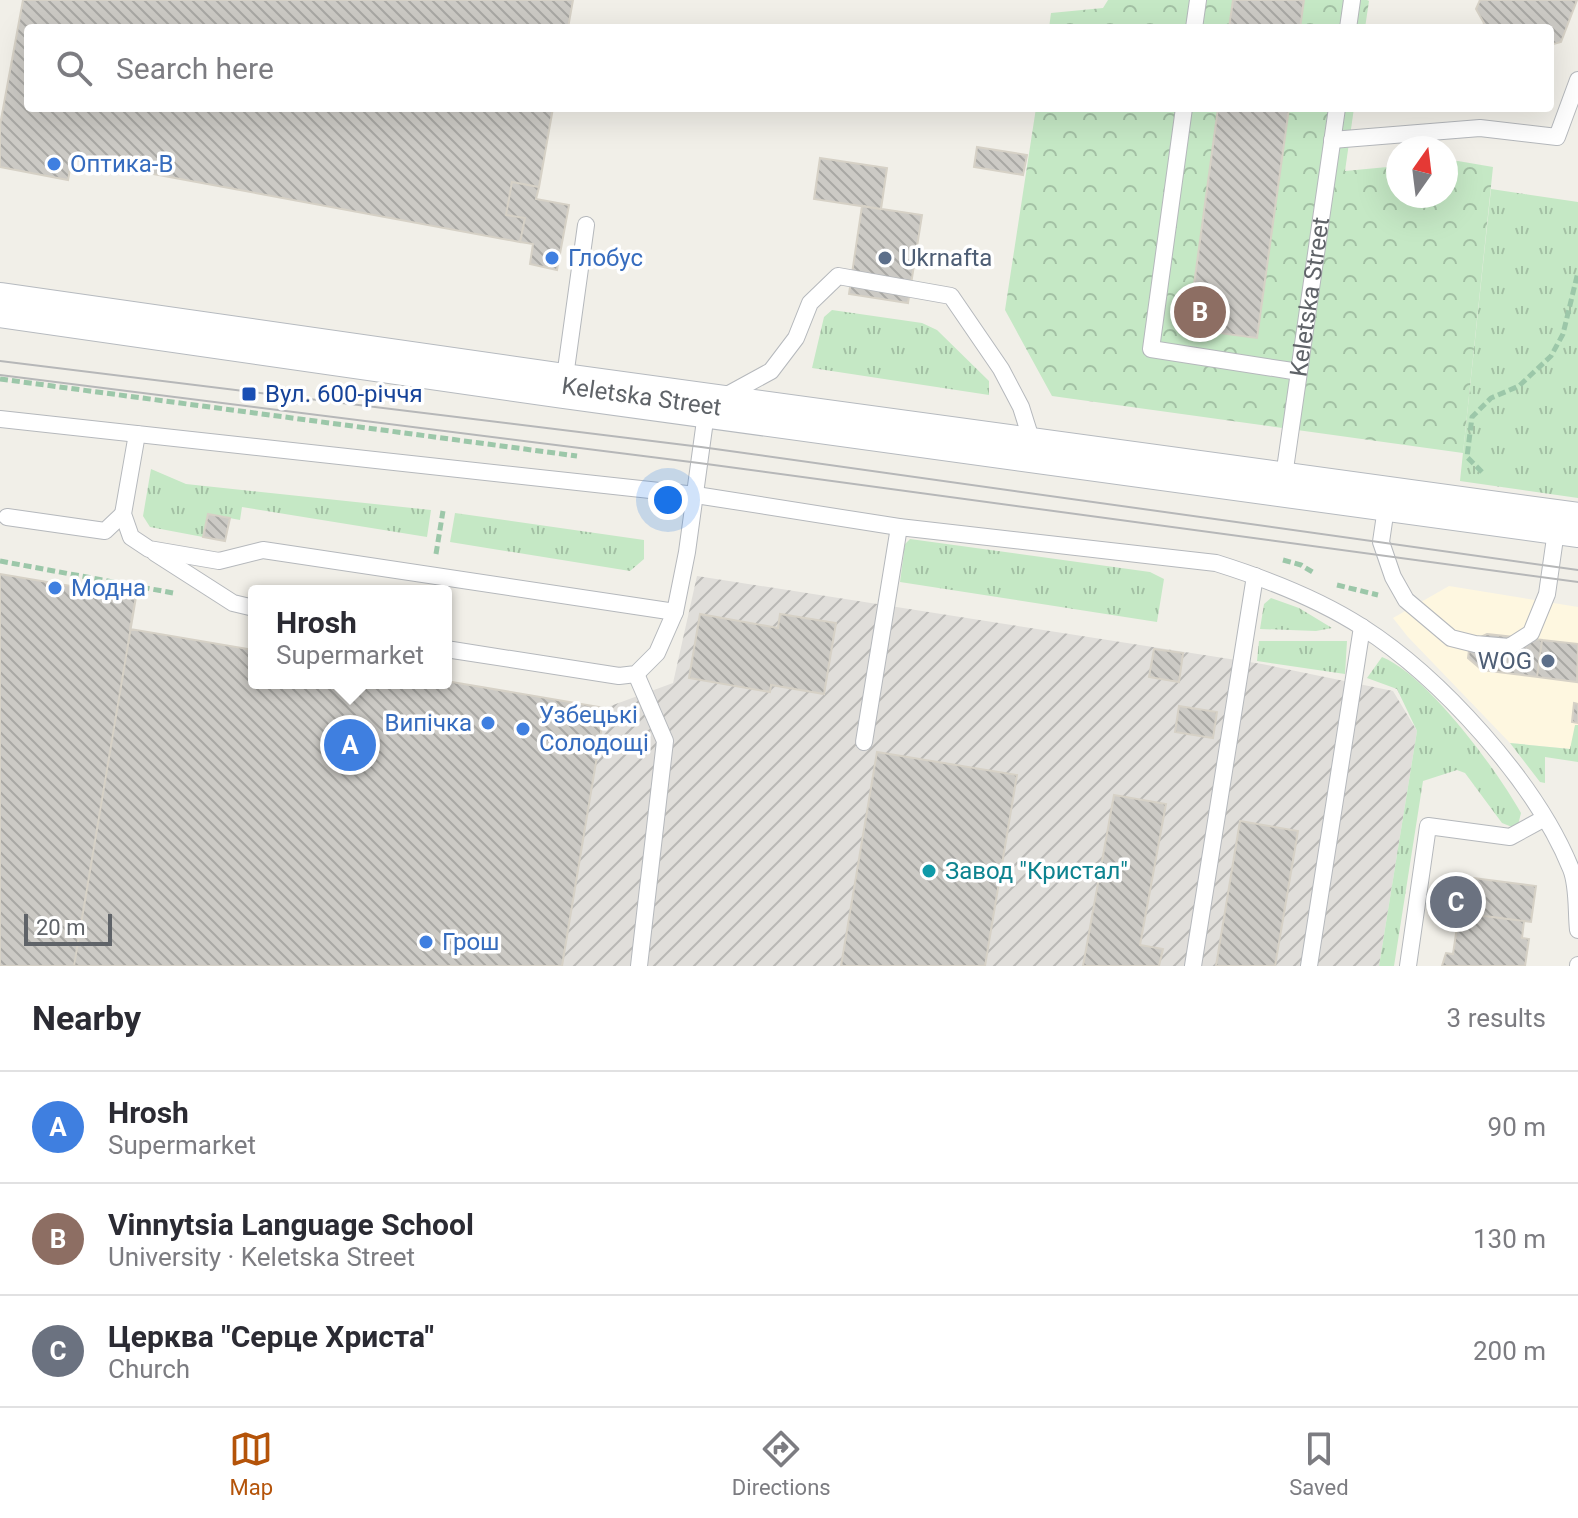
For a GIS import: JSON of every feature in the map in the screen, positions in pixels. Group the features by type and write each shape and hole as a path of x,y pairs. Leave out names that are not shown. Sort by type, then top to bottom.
{"main road":[{"name":"Keletska Street","path":"0,305 1568,524"}],"lane":[{"path":"1195,24 1198,0"},
{"path":"1349,24 1352,0"},
{"path":"1332,140 1480,128 1557,137 1578,80"},
{"path":"1183,112 1151,349 1299,372"},
{"name":"Keletska Street","path":"1282,485 1336,112"},
{"path":"564,386 586,225"},
{"path":"452,650 619,676 636,674 657,653 675,612 696,495 707,406 771,371 796,338 810,303 838,276 951,296 1001,369 1021,407 1034,451"},
{"path":"0,419 696,495 899,527 1216,563 1315,600 1362,627 1410,663 1456,704 1514,773 1575,872 1578,930"},
{"path":"137,434 123,514 131,537 233,603 248,607"},
{"path":"1388,499 1381,542 1393,577 1406,600 1451,638 1475,644 1509,647 1531,633 1547,594 1568,524"},
{"path":"7,517 105,531 123,514"},
{"path":"864,742 899,527"},
{"path":"149,549 219,561 263,550 675,612"},
{"path":"1193,966 1255,576"},
{"path":"1309,966 1362,627"},
{"path":"636,674 665,741 639,966"},
{"path":"1408,966 1428,826 1510,837 1543,819"}],"path":[{"path":"1482,472 1467,457 1472,417 1491,398 1519,386 1551,356 1563,334 1578,272"},
{"path":"0,561 233,603"}],"shaded area":[{"path":"697,576 1262,664 1393,691 1417,731 1379,966 562,966 605,708 673,683"},
{"path":"1449,586 1578,607 1578,725 1575,726 1571,749 1510,743 1393,618"}],"green space":[{"path":"1108,0 1369,1 1366,24 1050,24 1051,13 1103,8"},
{"path":"1035,112 1353,112 1345,171 1386,167 1386,208 1458,208 1458,161 1493,167 1463,453 1052,396 1005,310"},
{"path":"1491,189 1578,202 1578,498 1460,481"},
{"path":"832,310 922,323 937,330 989,381 989,395 812,368 824,317"},
{"path":"151,469 186,484 431,510 427,537 242,507 240,520 208,514 203,537 150,527 143,516"},
{"path":"455,513 644,540 644,559 630,571 450,542"},
{"path":"910,539 1150,572 1164,579 1157,622 900,582 905,544"},
{"path":"1271,598 1299,608 1332,628 1316,631 1260,629 1264,604"},
{"path":"1259,641 1347,641 1345,674 1257,661"},
{"path":"1382,657 1400,667 1439,703 1478,749 1521,813 1518,825 1512,827 1502,823 1465,773 1457,770 1423,781 1394,966 1379,966 1417,731 1397,689 1367,678"},
{"path":"1575,725 1578,725 1578,762 1545,757 1545,783 1540,782 1510,743 1570,749"}],"building":[{"path":"23,0 573,0 569,24 24,24 24,112 552,112 539,187 512,182 506,215 525,218 520,242 72,159 68,180 0,167 0,125"},
{"path":"1233,0 1304,0 1301,24 1230,24"},
{"path":"1480,0 1577,0 1561,42 1554,44 1554,24 1484,24 1476,9"},
{"path":"1217,112 1288,112 1257,338 1188,329"},
{"path":"977,147 1027,155 1023,175 974,167"},
{"path":"820,158 887,168 881,209 814,199"},
{"path":"512,182 539,187 536,199 569,205 557,270 530,264 533,244 520,242 525,218 506,215"},
{"path":"862,206 922,215 908,303 849,294"},
{"path":"208,514 230,518 225,541 203,537"},
{"path":"0,574 136,597 130,629 248,649 248,689 452,689 452,682 605,708 562,966 0,966"},
{"path":"0,574 136,597 74,966 0,966"},
{"path":"700,614 778,628 780,614 836,623 824,694 771,685 770,692 689,678"},
{"path":"1487,634 1542,640 1537,677 1482,670 1468,658 1470,642"},
{"path":"1542,640 1578,644 1577,682 1537,677"},
{"path":"1154,649 1183,653 1179,682 1149,677"},
{"path":"1574,703 1578,704 1578,723 1572,722"},
{"path":"1179,706 1217,712 1213,738 1175,732"},
{"name":"Завод \"Кристал\"","path":"877,752 1017,775 985,966 841,966"},
{"path":"1114,795 1166,804 1140,945 1163,949 1159,966 1083,966"},
{"path":"1240,821 1298,831 1275,966 1216,966"},
{"path":"1450,875 1536,886 1531,922 1446,911"},
{"path":"1451,912 1524,921 1522,938 1529,939 1525,966 1442,966 1446,953 1453,954 1457,927 1449,926"}],"tram line":[{"path":"0,361 701,447 1578,570"},
{"path":"0,375 699,463 1578,582"}],"place":[{"name":"Оптика-В","path":"54,164"},
{"name":"Глобус","path":"552,258"},
{"name":"Ukrnafta","path":"885,258"},
{"name":"Vinnytsia Language School","path":"1200,312"},
{"name":"Вул. 600-річчя","path":"249,394"},
{"name":"Модна","path":"55,588"},
{"name":"WOG","path":"1548,661"},
{"name":"Випічка","path":"488,723"},
{"name":"Узбецькі Солодощі","path":"523,729"},
{"name":"Hrosh","path":"350,745"},
{"name":"Завод \"Кристал\"","path":"929,871"},
{"name":"Церква \"Серце Христа\"","path":"1456,902"},
{"name":"Грош","path":"426,942"}]}
